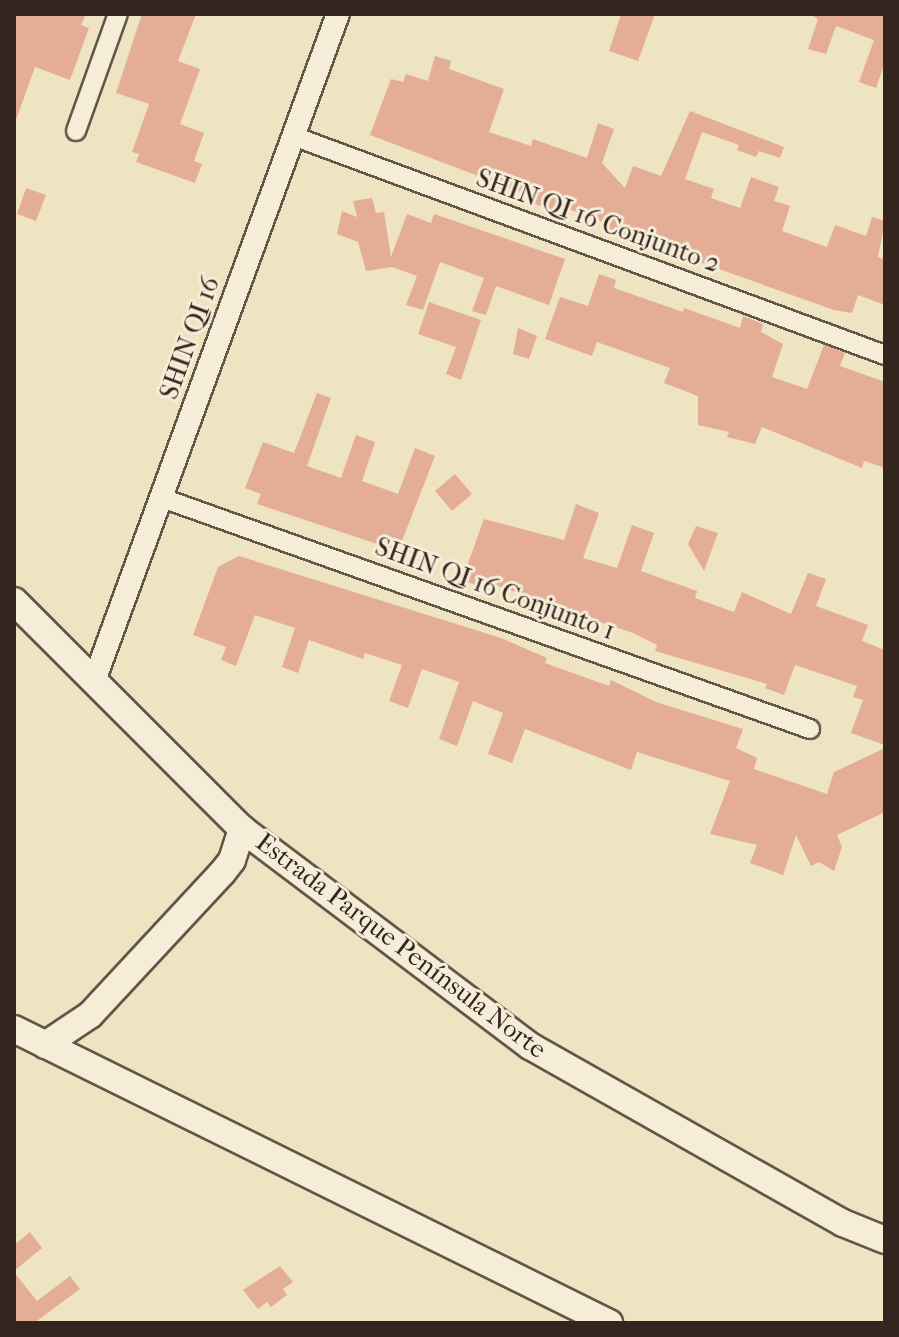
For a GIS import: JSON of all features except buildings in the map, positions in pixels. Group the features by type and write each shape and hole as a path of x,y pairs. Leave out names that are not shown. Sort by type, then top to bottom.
{"main road":[{"name":"Estrada Parque Península Norte","path":"14,601 242,829 530,1046 843,1223 885,1240"},
{"path":"45,1045 90,1015 222,873 232,860 242,829"},
{"path":"14,1029 609,1323"}],"street":[{"path":"76,131 118,14"},
{"name":"SHIN QI 16","path":"94,681 338,14"},
{"name":"SHIN QI 16 Conjunto 2","path":"293,136 885,355"},
{"name":"SHIN QI 16 Conjunto 1","path":"162,498 810,729"}]}
